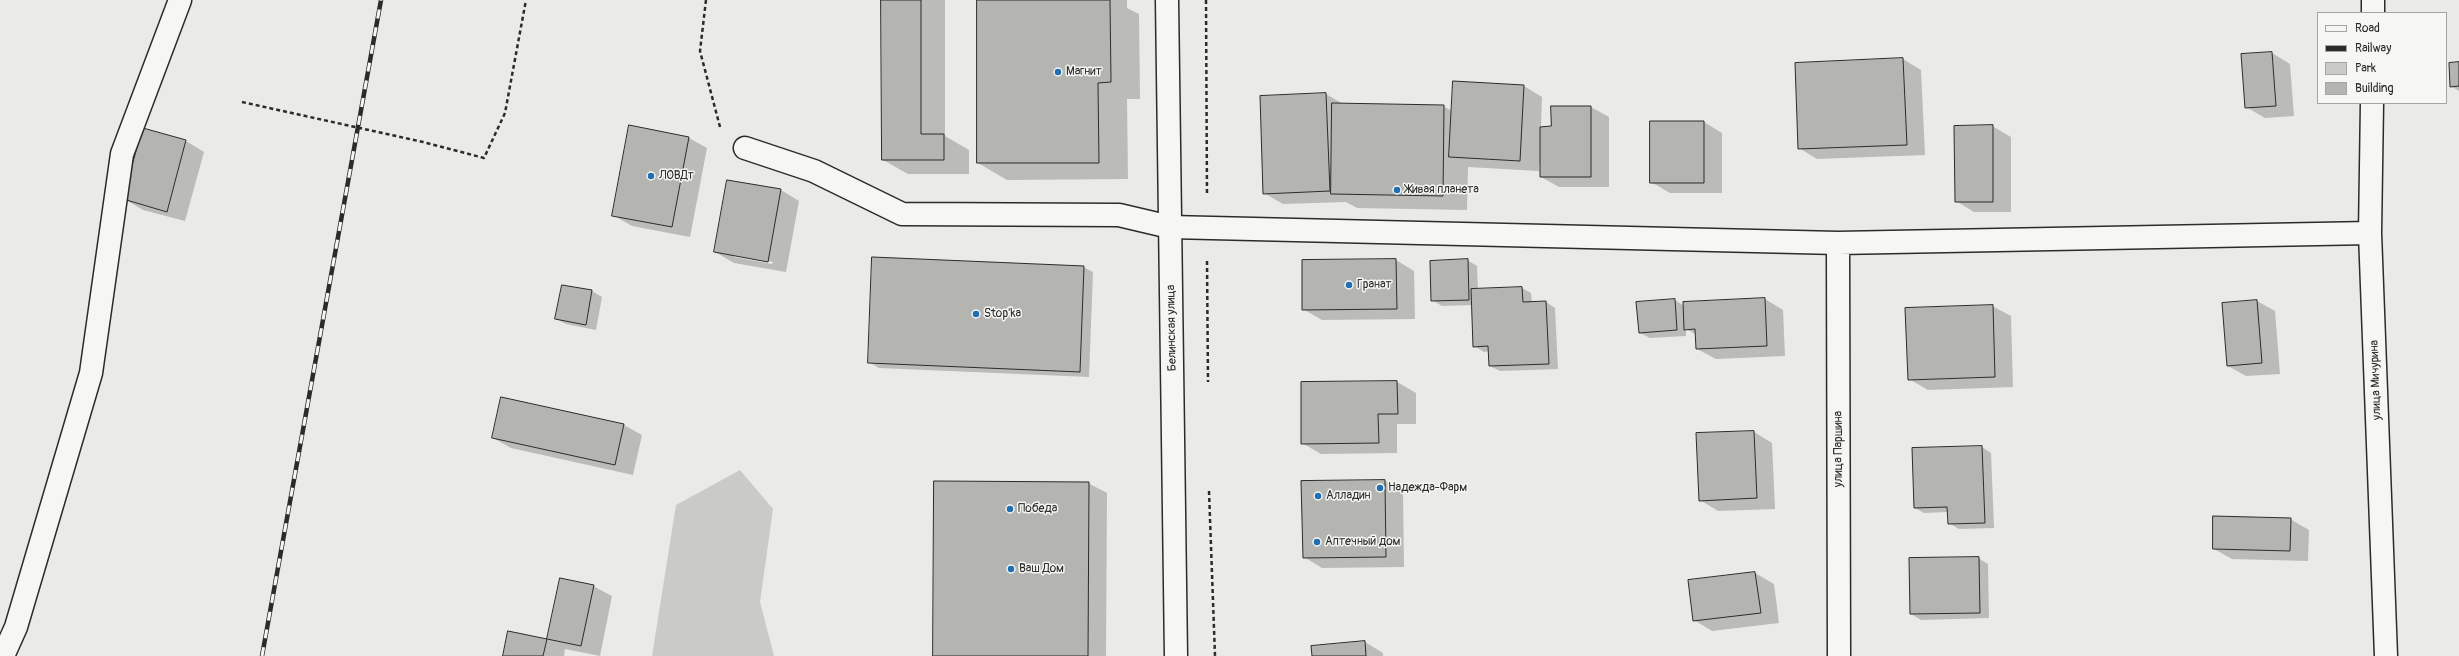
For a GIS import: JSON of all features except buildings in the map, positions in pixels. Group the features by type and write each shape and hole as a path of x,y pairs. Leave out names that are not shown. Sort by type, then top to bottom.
{"street":[{"path":"3,656 16,627 91,373 122,154 180,0"},
{"name":"Белинская улица","path":"1167,0 1176,656"},
{"path":"2373,0 2373,12"},
{"name":"улица Мичурина","path":"2372,104 2370,234 2386,656"},
{"path":"745,148 814,171 902,214 1119,215 1170,228 1838,243 2370,234"},
{"name":"улица Паршина","path":"1838,243 1839,656"}],"path":[{"path":"242,102 424,142 484,158 505,113 526,0"},
{"path":"706,0 700,51 721,130 745,148"},
{"path":"1206,0 1207,199"},
{"path":"1207,255 1208,383"},
{"path":"1209,485 1215,656"}],"green space":[{"path":"740,470 773,509 760,602 774,656 652,656 676,505"}],"railway":[{"path":"262,656 381,0"}],"place":[{"name":"Магнит","path":"1058,72"},
{"name":"ЛОВДт","path":"651,176"},
{"name":"Живая планета","path":"1397,190"},
{"name":"Гранат","path":"1349,285"},
{"name":"Stop'ka","path":"976,314"},
{"name":"Надежда-Фарм","path":"1380,488"},
{"name":"Алладин","path":"1318,496"},
{"name":"Победа","path":"1010,509"},
{"name":"Аптечный дом","path":"1317,542"},
{"name":"Ваш Дом","path":"1011,569"}]}
